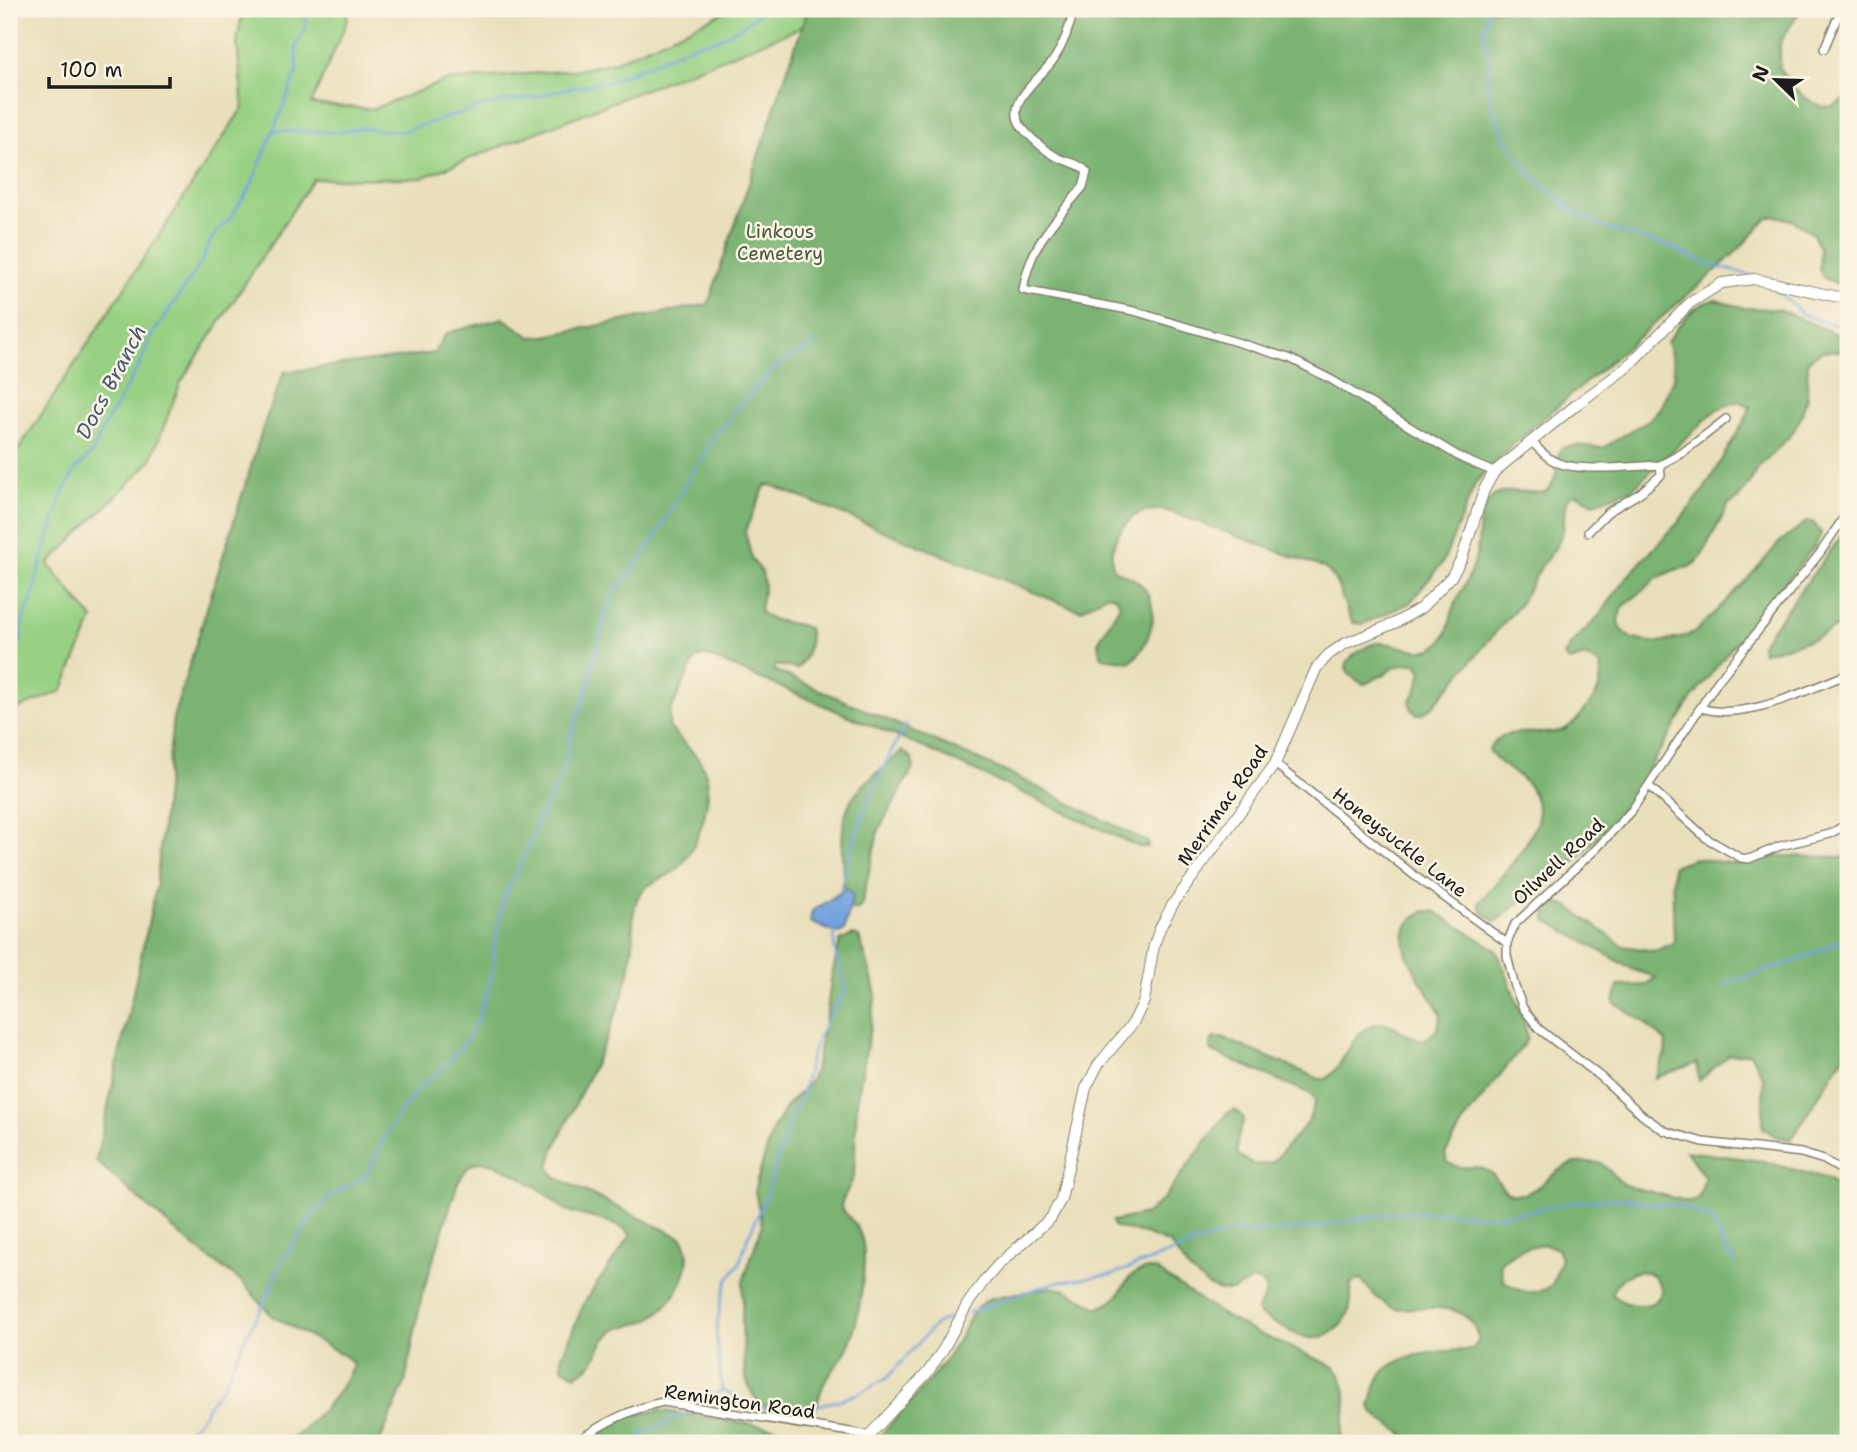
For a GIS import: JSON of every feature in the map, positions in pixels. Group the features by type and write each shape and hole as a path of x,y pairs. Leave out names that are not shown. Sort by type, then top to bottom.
{"street":[{"path":"1074,9 1060,49 1052,63 1030,83 1022,95 1017,115 1025,132 1056,158 1082,167 1087,173 1086,181 1044,233 1031,255 1023,290 1134,312 1289,358 1332,380 1463,459 1494,472"},
{"path":"1824,48 1841,9"},
{"name":"Merrimac Road","path":"865,1439 928,1372 967,1305 991,1273 1051,1218 1061,1199 1086,1088 1098,1065 1133,1023 1144,1001 1154,945 1160,928 1173,904 1275,764 1309,683 1328,655 1344,644 1395,623 1421,608 1451,577 1462,558 1483,490 1494,472 1626,368 1690,303 1721,282 1754,279 1848,299"},
{"path":"1531,441 1553,462 1565,466 1610,468 1660,465 1682,453 1726,419"},
{"path":"1588,532 1608,512 1640,493 1661,475 1660,465"},
{"name":"Oilwell Road","path":"1507,943 1515,924 1597,848 1632,810 1650,787 1718,681 1820,552 1848,511"},
{"path":"1701,708 1713,712 1768,704 1848,674"},
{"name":"Honeysuckle Lane","path":"1275,764 1415,876 1507,943"},
{"path":"1650,787 1706,838 1741,858 1749,859 1780,846 1830,834 1848,823"},
{"path":"1507,943 1507,956 1515,987 1523,1008 1539,1029 1601,1077 1643,1116 1665,1131 1703,1142 1801,1153 1824,1160 1848,1174"},
{"name":"Remington Road","path":"574,1443 605,1422 642,1406 663,1402 865,1439"}],"green space":[{"path":"243,9 344,9 348,19 311,104 373,109 445,81 583,69 614,62 731,9 808,9 802,27 421,178 313,179 181,382 150,462 48,564 93,619 62,691 9,712 9,464 243,107 237,42"},
{"name":"Linkous Cemetery","path":"808,9 1801,9 1780,43 1780,68 1790,84 1804,97 1822,107 1834,106 1848,97 1848,289 1824,278 1819,270 1820,249 1813,234 1794,221 1776,216 1767,218 1712,274 1508,449 1476,482 1443,562 1410,603 1363,624 1353,623 1338,586 1324,568 1165,510 1148,510 1134,516 1122,529 1112,553 1114,570 1136,581 1146,591 1150,600 1152,619 1147,639 1131,662 1103,658 1098,642 1120,605 1116,597 1108,594 1081,610 1070,607 771,485 765,486 745,531 752,560 762,572 764,585 760,612 777,621 808,628 809,638 806,655 797,669 776,665 774,670 1013,775 1148,842 1148,847 1139,847 936,753 705,655 695,659 670,712 669,726 705,771 708,795 702,824 684,862 671,874 648,886 636,902 632,956 622,998 553,1152 549,1167 555,1177 682,1238 687,1249 687,1261 680,1285 665,1307 655,1315 610,1334 585,1370 576,1375 562,1368 562,1356 585,1301 631,1235 607,1221 579,1215 561,1207 535,1186 503,1168 481,1162 473,1164 458,1182 422,1295 405,1383 379,1443 288,1443 333,1397 353,1364 347,1357 272,1316 243,1283 188,1242 96,1161 156,888 173,718 264,424 284,372 434,353 446,333 503,318 531,337 708,304"},
{"path":"1716,300 1744,308 1778,309 1841,336 1843,344 1840,351 1822,351 1808,361 1807,397 1792,434 1756,470 1739,498 1728,506 1699,560 1689,567 1674,570 1656,579 1622,608 1618,619 1620,628 1632,639 1656,643 1684,637 1696,631 1781,541 1806,522 1813,522 1821,533 1816,545 1691,700 1621,814 1576,860 1495,922 1482,912 1479,903 1529,839 1538,813 1529,786 1498,761 1489,750 1495,741 1503,736 1565,729 1578,719 1592,701 1600,682 1600,665 1585,656 1569,661 1564,656 1570,645 1598,617 1628,576 1676,525 1703,491 1750,407 1739,401 1717,409 1631,490 1594,503 1576,494 1570,496 1565,505 1563,530 1557,545 1520,604 1433,706 1422,714 1416,714 1411,708 1410,700 1416,692 1422,672 1417,664 1396,667 1364,684 1351,676 1346,667 1347,663 1355,654 1374,644 1385,643 1425,650 1439,644 1474,563 1482,513 1490,499 1503,492 1545,492 1554,480 1557,459 1562,448 1577,445 1603,448 1650,419 1660,408 1674,377 1667,342 1694,309"},
{"path":"1848,527 1848,617 1820,636 1763,652 1761,644"},
{"path":"902,751 911,757 914,767 879,829 861,907 855,911 845,902 842,848 844,820 853,797 863,785"},
{"path":"1780,856 1848,857 1848,1050 1791,1140 1775,1136 1763,1128 1763,1077 1750,1053 1729,1055 1699,1081 1697,1063 1655,1078 1665,1054 1666,1042 1644,1022 1614,1003 1618,986 1645,985 1656,977 1634,970 1546,920 1547,904 1565,904 1623,946 1655,951 1674,943 1672,866 1694,858 1737,864"},
{"path":"1425,911 1434,911 1495,949 1524,1021 1527,1036 1525,1043 1465,1120 1445,1154 1447,1162 1458,1167 1483,1168 1491,1173 1507,1192 1520,1195 1535,1189 1568,1165 1580,1162 1601,1163 1624,1185 1690,1202 1699,1197 1705,1178 1686,1151 1763,1161 1828,1179 1845,1192 1848,1200 1848,1443 1413,1443 1379,1418 1370,1407 1376,1384 1383,1372 1401,1360 1437,1352 1472,1350 1479,1340 1475,1329 1464,1315 1448,1309 1395,1308 1380,1300 1361,1279 1351,1283 1350,1308 1339,1326 1323,1337 1305,1337 1260,1315 1257,1310 1266,1294 1261,1282 1252,1280 1233,1291 1220,1291 1208,1286 1187,1268 1170,1244 1145,1234 1114,1227 1112,1221 1146,1214 1163,1199 1227,1113 1235,1110 1244,1118 1237,1141 1238,1155 1255,1165 1272,1163 1308,1122 1315,1101 1311,1094 1213,1052 1210,1043 1214,1038 1223,1038 1320,1079 1326,1079 1366,1028 1376,1024 1388,1024 1407,1035 1423,1040 1434,1033 1441,1014 1409,960 1405,945 1405,932 1411,920","holes":["1546,1244 1557,1249 1561,1258 1552,1286 1527,1292 1503,1280 1500,1263 1522,1250","1640,1271 1654,1275 1662,1289 1654,1302 1648,1305 1632,1304 1611,1294 1622,1279"]},
{"path":"853,935 859,937 876,995 857,1101 854,1177 841,1208 856,1226 862,1239 863,1279 850,1341 844,1355 822,1387 816,1407 805,1418 777,1414 757,1401 751,1391 745,1376 743,1282 762,1225 755,1191 773,1129 787,1105 806,1087 815,1071 840,941"},
{"path":"1148,1269 1156,1270 1222,1315 1335,1367 1345,1386 1346,1395 1341,1443 874,1443 931,1378 952,1350 973,1314 985,1301 1051,1287 1066,1290 1098,1308 1116,1298 1131,1276"},
{"path":"658,1410 842,1438 845,1443 584,1443 625,1417"}],"water":[{"path":"847,888 853,895 844,930 840,933 831,931 810,922 812,911"}],"waterway":[{"name":"Docs Branch","path":"9,662 21,640 22,622 33,597 62,495 76,469 93,452 101,432 140,364 151,337 202,261 211,239 232,216 251,186 297,72 296,46 306,28 307,9"},
{"path":"275,131 338,132 362,128 400,132 489,104 610,81 696,44 718,39 765,9"},
{"path":"1488,9 1484,34 1489,57 1487,86 1493,110 1512,151 1542,186 1573,211 1608,229 1666,245 1706,264 1750,275"},
{"path":"1774,288 1802,314 1848,327"},
{"path":"178,1443 204,1414 223,1386 269,1295 279,1265 311,1217 328,1198 367,1175 399,1114 417,1090 466,1042 477,1021 492,976 503,900 537,822 564,771 569,742 589,683 605,615 617,588 631,573 659,531 691,474 705,455 714,435 738,406 780,364 818,342"},
{"path":"840,892 867,805 907,724"},
{"path":"702,1405 722,1390 716,1333 727,1281 740,1262 766,1196 788,1126 802,1093 814,1046 846,990 834,947 835,930"},
{"path":"1725,984 1801,959 1848,937"},
{"path":"968,1313 1052,1283 1114,1274 1239,1230 1252,1232 1311,1228 1390,1213 1440,1212 1483,1216 1512,1214 1580,1201 1627,1198 1644,1203 1676,1205 1706,1216 1715,1225 1735,1265"},
{"path":"722,1390 754,1407 780,1412 843,1399 887,1378 933,1327 941,1321 958,1316"},
{"path":"632,1443 644,1433 693,1410"}]}
